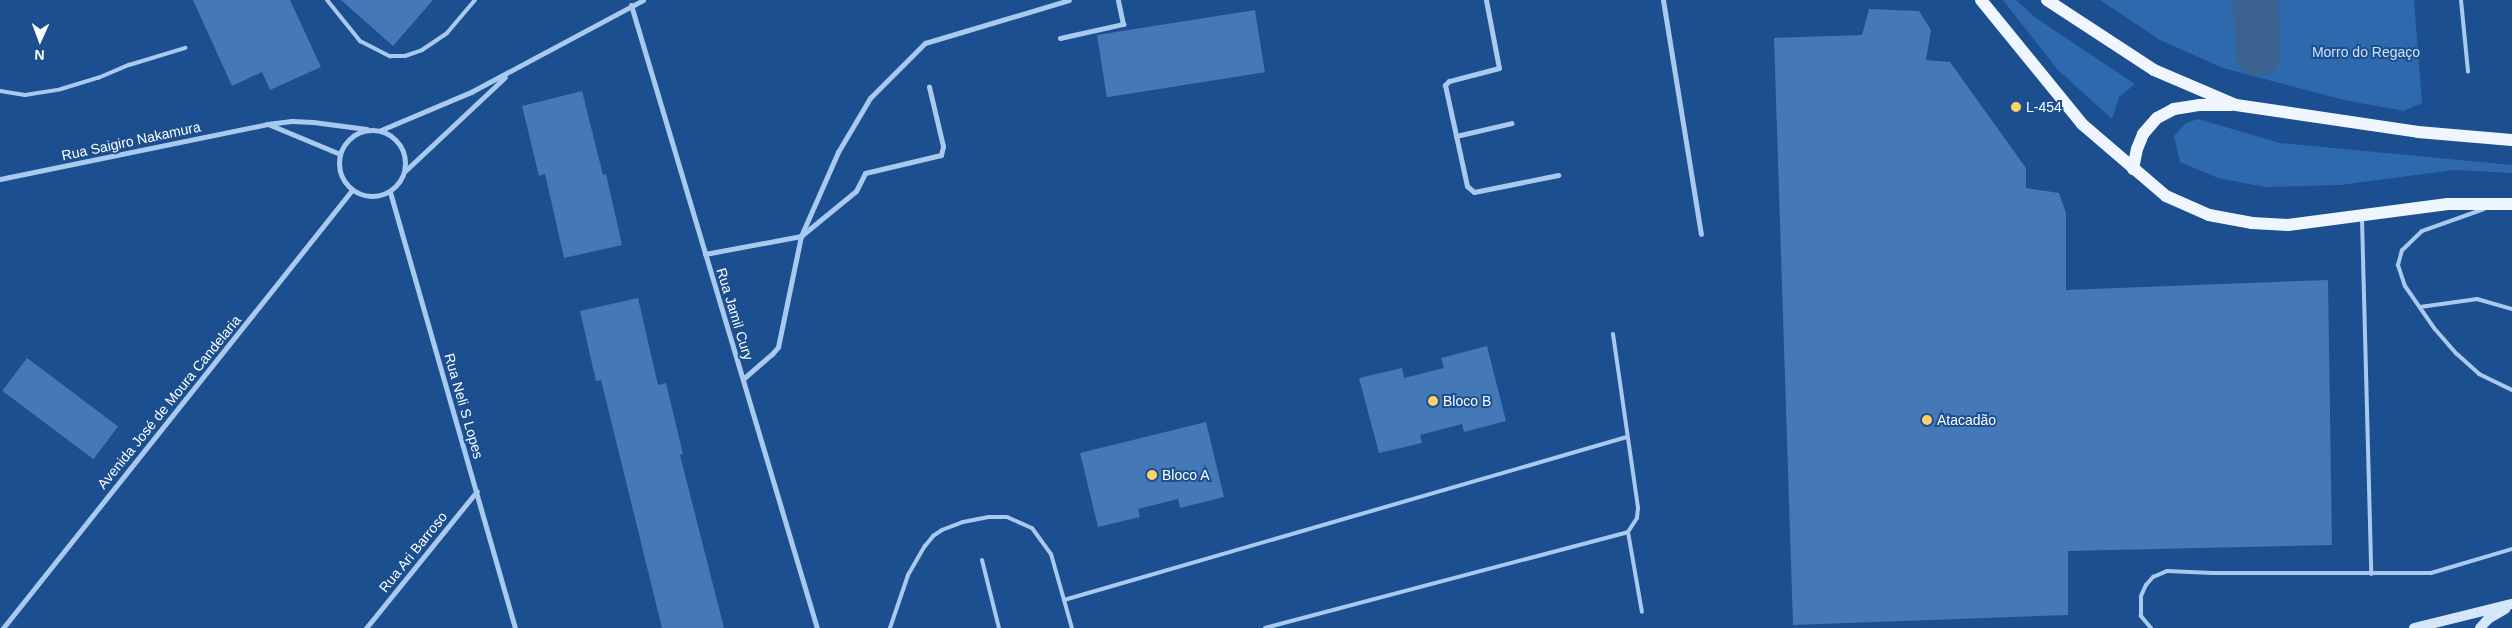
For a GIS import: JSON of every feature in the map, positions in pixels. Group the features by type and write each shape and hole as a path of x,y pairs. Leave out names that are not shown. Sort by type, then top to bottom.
{"main road":[{"path":"1981,0 2082,124 2166,196 2209,215 2252,223 2288,225 2448,204 2512,204"},
{"path":"2047,0 2154,70 2236,105"},
{"path":"2133,169 2137,149 2143,134 2157,118 2174,109 2199,105 2236,105 2418,132 2512,140"},
{"path":"2414,628 2512,604"},
{"path":"2480,628 2488,619 2512,604"}],"street":[{"path":"380,130 471,92 509,73 630,3 643,0"},
{"path":"743,379 772,354 778,346 802,236 838,152 870,98 925,43 1069,0"},
{"path":"1060,38 1123,24 1118,0"},
{"path":"1486,0 1499,68 1449,81 1445,85 1467,186 1474,192 1558,175"},
{"path":"1662,0 1701,234"},
{"name":"Rua Jamil Cury","path":"630,3 817,628"},
{"path":"405,171 509,73"},
{"path":"705,254 802,236 856,191 865,173 941,155 943,146 929,88"},
{"name":"Rua Saigiro Nakamura","path":"0,179 267,124 292,121 314,122 367,129"},
{"path":"1456,136 1512,122"},
{"path":"267,124 340,154"},
{"path":"367,129 380,130 392,135 401,145 406,158 405,171 400,183 390,192 378,196 364,195 352,190 343,180 339,168 340,154 345,142 355,134 367,129"},
{"name":"Avenida José de Moura Candelaria","path":"3,628 352,190"},
{"name":"Rua Neli S Lopes","path":"390,192 515,628"},
{"name":"Rua Ari Barroso","path":"366,628 477,491"}],"lane":[{"path":"327,0 360,42 390,56 405,56 447,33 474,0"},
{"path":"2460,0 2468,72"},
{"path":"0,91 25,95 61,89 98,78 129,64 185,48"},
{"path":"2498,204 2422,230 2406,244 2399,258 2398,266 2401,280 2434,328 2465,363 2479,374 2512,390"},
{"path":"2361,214 2366,328 2371,574"},
{"path":"2420,307 2477,299 2512,309"},
{"path":"1265,628 1628,532 1634,523 1638,508 1613,334"},
{"path":"1064,600 1627,437"},
{"path":"890,628 908,575 933,536 942,530 963,522 989,517 1007,517 1032,528 1051,554 1072,628"},
{"path":"1628,532 1642,612"},
{"path":"2151,628 2141,616 2141,596 2146,585 2153,577 2167,571 2212,574 2431,573 2512,549"},
{"path":"982,560 999,628"}],"green space":[{"path":"2003,0 2016,0 2036,18 2135,84 2119,97 2112,119 2058,70"},
{"name":"Morro do Regaço","path":"2100,0 2414,0 2422,103 2404,111 2344,100 2223,68 2160,40"},
{"path":"2198,119 2280,143 2512,165 2512,173 2454,170 2340,185 2265,187 2218,178 2180,162 2174,136 2186,123"}],"building":[{"path":"193,0 290,0 321,67 270,90 262,72 232,86"},
{"path":"341,0 433,0 393,46"},
{"name":"Atacadão","path":"1869,9 1919,11 1931,30 1926,60 1950,62 2026,168 2026,188 2059,193 2066,213 2066,290 2328,280 2332,545 2068,551 2068,615 1793,625 1774,38 1862,35"},
{"path":"1255,10 1265,72 1107,97 1097,35"},
{"path":"582,91 603,175 606,174 622,245 564,258 545,174 539,176 522,106"},
{"path":"638,298 658,385 666,383 683,454 680,455 724,628 662,628 601,380 596,381 580,311"},
{"name":"Bloco B","path":"1487,346 1506,421 1464,432 1462,424 1420,435 1422,443 1379,453 1359,378 1402,368 1404,378 1444,368 1441,358"},
{"path":"27,358 118,427 93,459 2,391"},
{"name":"Bloco A","path":"1206,422 1224,497 1180,508 1178,499 1138,509 1140,517 1098,527 1080,453"}],"waterway":[{"path":"2255,0 2258,53"}],"place":[{"name":"L-454","path":"2016,107"},
{"name":"Bloco B","path":"1433,401"},
{"name":"Atacadão","path":"1927,420"},
{"name":"Bloco A","path":"1152,475"}]}
